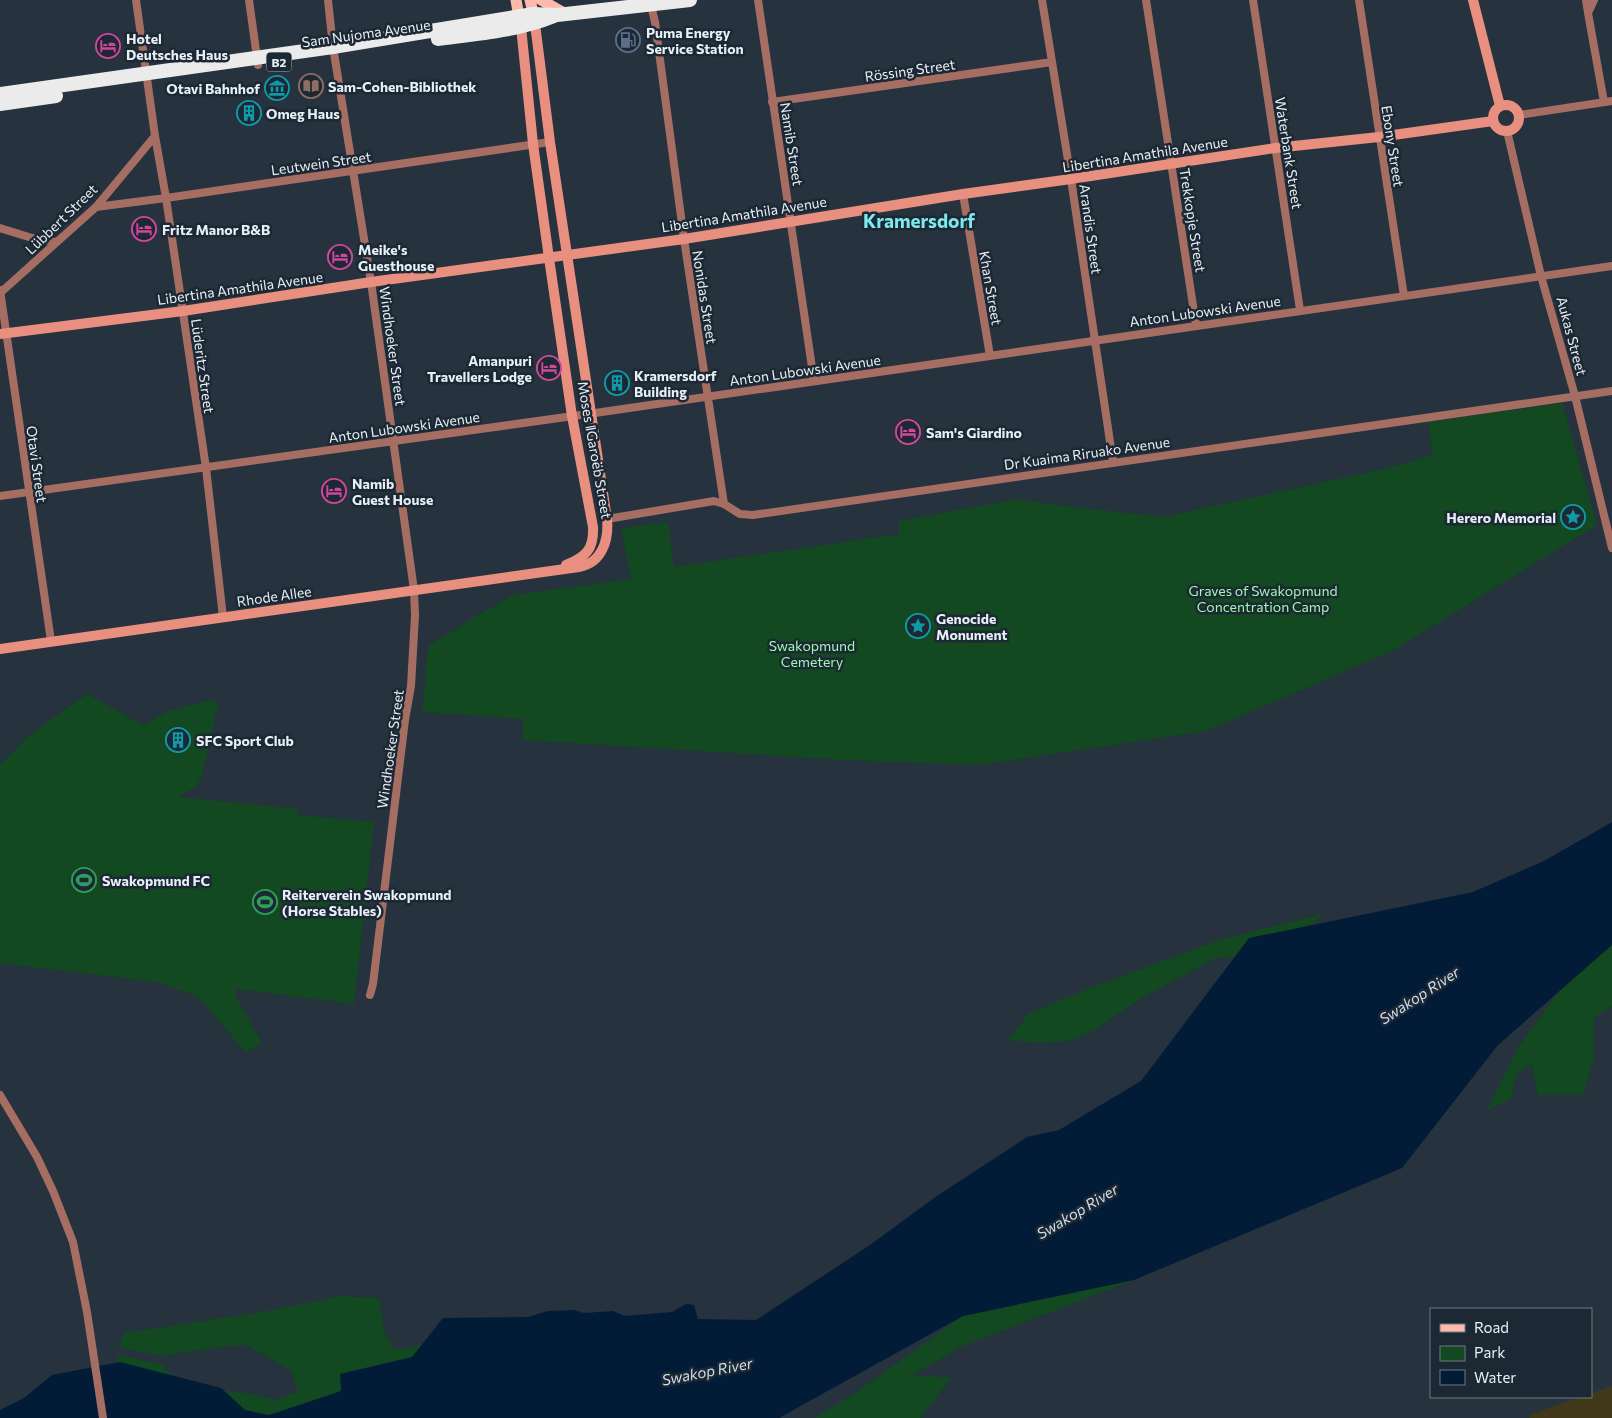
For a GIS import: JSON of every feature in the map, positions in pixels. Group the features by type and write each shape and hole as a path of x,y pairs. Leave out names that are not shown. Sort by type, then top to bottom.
{"highway":[{"name":"Sam Nujoma Avenue","path":"0,104 147,78 334,50 528,16 561,15 690,0"},
{"name":"Sam Nujoma Avenue","path":"0,94 147,78"}],"main road":[{"name":"Moses ǁGaroëb Street","path":"516,0 528,16 550,142 608,528 605,545 598,556 585,566 551,570"},
{"path":"541,0 561,15"},
{"path":"1473,0 1500,106"},
{"name":"Moses ǁGaroëb Street","path":"528,16 533,144 572,416 594,538 590,549 575,562 551,570"},
{"path":"1511,105 1517,111 1519,115 1518,124 1512,130 1499,129 1493,121 1493,114 1500,106 1511,105"},
{"name":"Libertina Amathila Avenue","path":"3,333 183,311 371,282 549,258 1275,148 1379,137 1493,121"},
{"name":"Rhode Allee","path":"0,649 551,570"}],"street":[{"name":"Lüderitz Street","path":"136,0 206,468 223,617"},
{"path":"249,0 258,62"},
{"name":"Windhoeker Street","path":"328,0 334,50 371,282 414,590 415,616 411,686 373,984 370,995"},
{"name":"Namib Street","path":"758,0 814,381"},
{"name":"Arandis Street","path":"1042,0 1113,462"},
{"name":"Trekkopje Street","path":"1146,0 1196,325"},
{"name":"Waterbank Street","path":"1253,0 1300,310"},
{"name":"Ebony Street","path":"1359,0 1404,296"},
{"path":"1519,115 1608,102 1586,0"},
{"path":"1588,13 1594,0"},
{"name":"Nonidas Street","path":"651,5 724,504"},
{"name":"Rössing Street","path":"772,102 1052,62"},
{"name":"Aukas Street","path":"1508,131 1541,276 1575,396 1612,548"},
{"name":"Lübbert Street","path":"0,291 96,207 155,136"},
{"name":"Leutwein Street","path":"96,207 550,142"},
{"name":"Khan Street","path":"963,194 990,356"},
{"path":"0,228 32,238 56,242"},
{"name":"Anton Lubowski Avenue","path":"0,496 590,414 1612,266"},
{"name":"Otavi Street","path":"0,291 3,333 51,641"},
{"name":"Dr Kuaima Riruako Avenue","path":"607,519 707,502 724,504 740,514 752,515 1612,391"},
{"path":"0,1095 37,1158 53,1191 73,1242 87,1312 103,1418"}],"green space":[{"path":"1562,403 1597,525 1392,651 1206,731 979,765 843,760 523,740 523,719 422,712 428,646 513,595 631,579 621,528 668,522 674,567 899,534 899,521 1018,499 1163,517 1380,470 1433,455 1428,422"},
{"path":"87,694 143,725 171,710 212,700 218,704 203,773 196,787 178,797 298,809 298,815 374,822 354,1004 236,989 235,995 262,1043 245,1052 199,997 156,982 0,963 0,765 28,736"},
{"path":"1325,913 1292,940 1263,955 1216,958 1138,1000 1096,1029 1070,1041 1040,1043 1008,1040 1028,1014 1085,990 1216,941"},
{"path":"1612,938 1612,1006 1594,1018 1594,1058 1584,1095 1538,1095 1532,1064 1517,1074 1511,1099 1487,1110 1518,1048 1582,959"},
{"path":"1134,1280 960,1347 912,1376 952,1377 920,1418 814,1418 851,1396 963,1316"},
{"path":"342,1296 379,1298 384,1331 395,1350 462,1337 356,1381 293,1418 221,1418 110,1376 119,1355 161,1364 183,1387 247,1393 276,1400 297,1392 292,1371 246,1345 226,1346 161,1356 119,1347 124,1333 262,1312"}],"sand":[{"path":"1612,1386 1612,1418 1529,1418 1532,1414 1577,1398 1592,1398 1592,1393"}],"water":[{"name":"Swakop River","path":"1612,822 1612,945 1498,1045 1402,1168 1134,1280 963,1316 779,1418 0,1418 0,1410 24,1398 52,1375 120,1362 221,1388 245,1410 269,1415 341,1391 340,1374 412,1357 443,1318 528,1317 548,1311 574,1310 584,1313 613,1311 625,1316 672,1312 686,1304 694,1305 698,1319 756,1320 870,1245 934,1198 1027,1137 1059,1130 1141,1081 1249,938 1473,892 1544,861"}],"place":[{"name":"Puma Energy Service Station","path":"628,40"},
{"name":"Hotel Deutsches Haus","path":"108,46"},
{"name":"Sam-Cohen-Bibliothek","path":"311,86"},
{"name":"Otavi Bahnhof","path":"277,88"},
{"name":"Omeg Haus","path":"249,113"},
{"name":"Fritz Manor B&B","path":"144,229"},
{"name":"Meike's Guesthouse","path":"340,257"},
{"name":"Amanpuri Travellers Lodge","path":"549,368"},
{"name":"Kramersdorf Building","path":"617,383"},
{"name":"Sam's Giardino","path":"908,432"},
{"name":"Namib Guest House","path":"334,491"},
{"name":"Herero Memorial","path":"1573,517"},
{"name":"Genocide Monument","path":"918,626"},
{"name":"SFC Sport Club","path":"178,740"},
{"name":"Swakopmund FC","path":"84,880"},
{"name":"Reiterverein Swakopmund (Horse Stables)","path":"265,902"}],"district":[{"name":"Kramersdorf","path":"919,220"}],"park label":[{"name":"Graves of Swakopmund Concentration Camp","path":"1263,598"},
{"name":"Swakopmund Cemetery","path":"812,654"}]}
